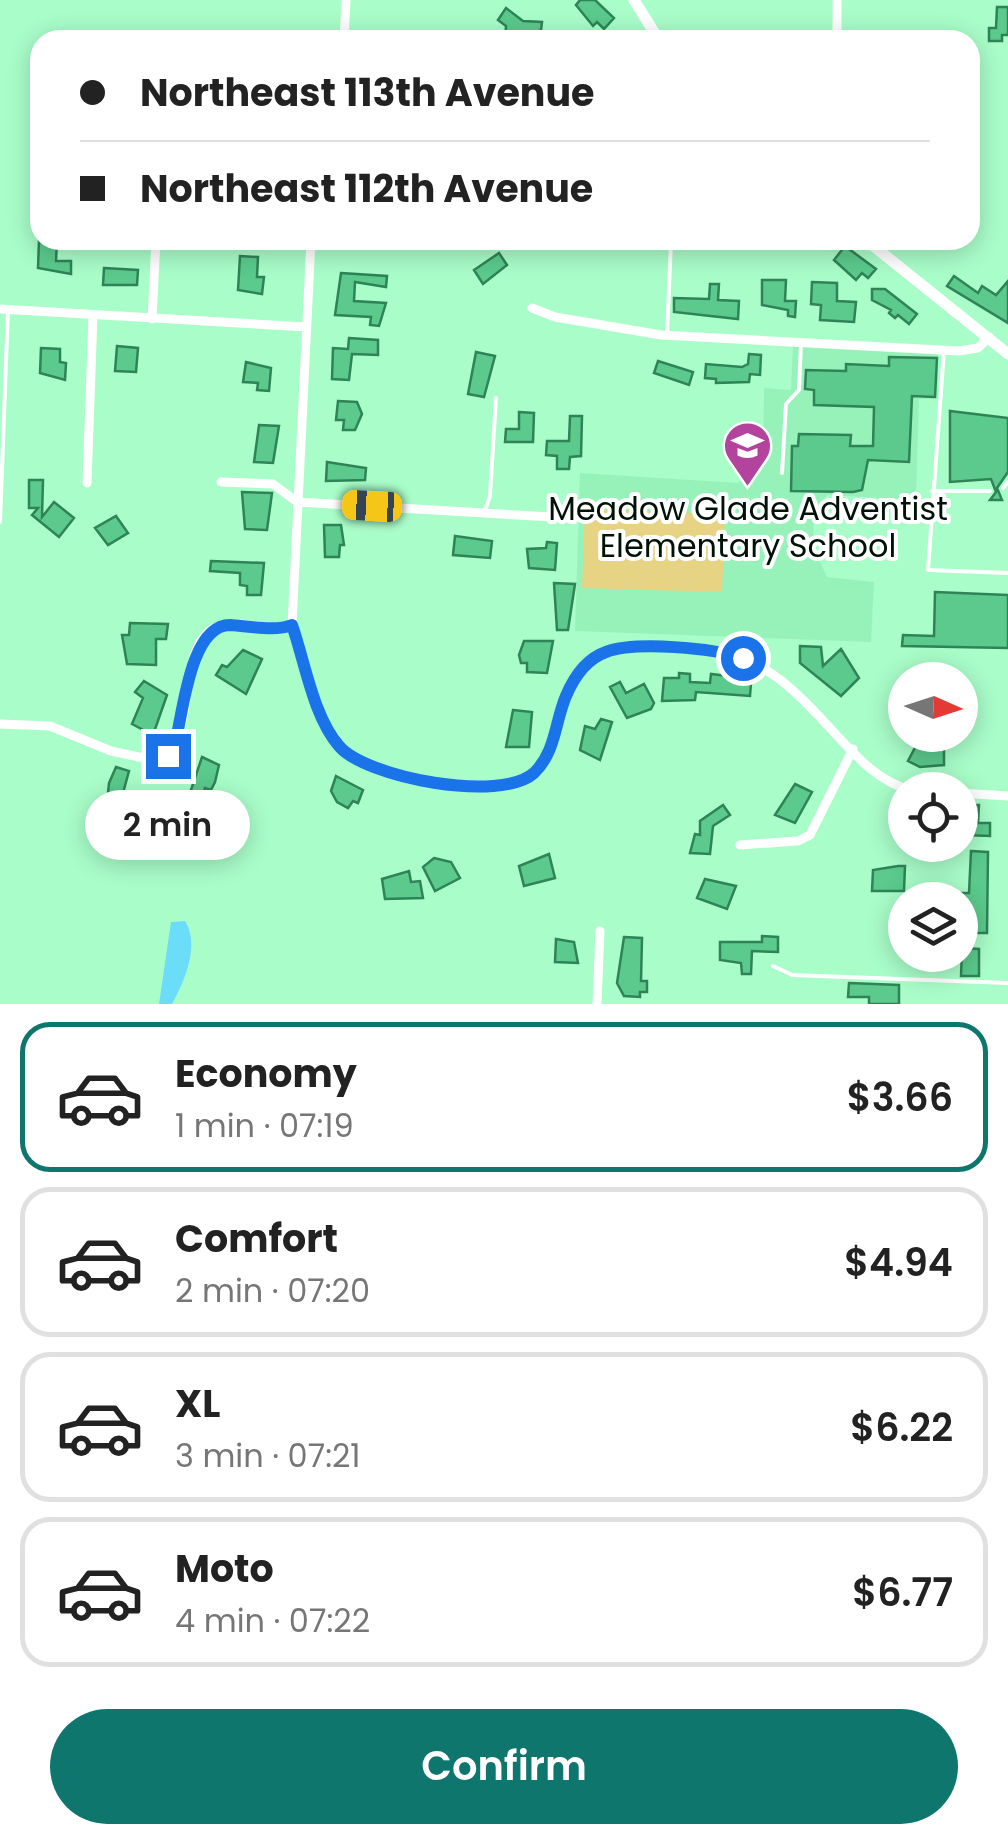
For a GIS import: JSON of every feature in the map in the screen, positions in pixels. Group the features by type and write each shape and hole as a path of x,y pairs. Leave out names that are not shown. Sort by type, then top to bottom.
{"street":[{"path":"344,30 346,0"},
{"path":"634,0 654,30"},
{"path":"837,30 838,0"},
{"path":"152,319 155,250"},
{"path":"310,250 292,625 337,744 357,762 394,772 484,788 520,782 546,757 566,694 579,672 598,656 626,648 711,651 750,661 790,686 888,780"},
{"path":"879,250 1008,354"},
{"path":"532,308 554,318 667,336 971,351 989,337"},
{"path":"4,309 306,327"},
{"path":"86,483 93,315"},
{"path":"221,482 273,484 297,502 552,517"},
{"path":"0,724 50,726 111,751 157,761 174,748 197,653 208,633 222,626 292,625"},
{"path":"740,845 798,841 810,835 853,748"},
{"path":"978,794 1008,796"},
{"path":"597,1004 600,931"}],"lane":[{"path":"667,336 672,250"},
{"path":"0,522 4,309"},
{"path":"782,474 786,404 799,390 801,342"},
{"path":"944,350 928,570 1008,572"},
{"path":"484,513 490,496 496,398"},
{"path":"1003,488 1008,482"},
{"path":"932,491 990,491"},
{"path":"773,966 792,975 1008,983"}],"shaded area":[{"name":"Meadow Glade Adventist Elementary School","path":"793,345 938,354 938,399 919,399 916,500 827,495 814,518 813,546 827,577 874,582 871,642 575,631 580,473 738,483 763,464 764,388 791,390"},
{"path":"585,509 725,514 722,592 582,588"}],"water":[{"path":"185,921 191,941 186,974 172,1004 159,1004 171,922"}],"building":[{"path":"580,0 595,0 614,18 604,29 597,22 593,26 576,5"},
{"path":"997,7 1008,7 1008,35 1002,35 1002,41 989,41 989,28 996,28"},
{"path":"506,8 523,21 542,22 541,30 506,30 498,20"},
{"path":"39,250 57,250 56,261 71,261 71,274 38,268"},
{"path":"842,250 850,250 876,269 868,278 862,273 856,280 834,260"},
{"path":"499,253 507,265 483,284 474,270"},
{"path":"240,256 258,257 257,277 264,277 262,294 238,290"},
{"path":"104,268 138,270 137,285 103,285"},
{"path":"341,273 387,276 386,287 355,282 354,301 386,303 379,326 370,325 371,317 335,315"},
{"path":"954,276 978,293 982,286 996,295 1008,281 1008,323 947,286"},
{"path":"762,280 786,280 785,301 796,301 795,317 788,316 788,310 762,305"},
{"path":"812,282 837,283 837,301 856,302 854,322 820,320 821,305 811,304"},
{"path":"710,284 719,284 718,300 739,301 738,319 674,312 674,298 709,299"},
{"path":"872,289 885,289 917,314 909,324 898,315 895,318 889,313 891,310 872,300"},
{"path":"349,338 378,340 378,355 352,354 349,380 332,379 333,348 348,349"},
{"path":"117,346 138,348 136,372 115,371"},
{"path":"41,348 60,349 60,362 66,363 65,380 40,373"},
{"path":"476,352 495,356 484,397 468,394"},
{"path":"749,354 761,355 760,375 750,374 749,382 716,383 716,379 705,378 706,364 742,367 748,364"},
{"name":"Meadow Glade Adventist Elementary School","path":"889,357 937,358 935,397 912,396 909,462 868,460 862,490 791,491 792,446 798,446 799,434 851,435 850,446 873,446 874,407 814,405 814,390 805,389 806,370 846,371 846,364 889,366"},
{"path":"658,361 693,372 689,385 654,373"},
{"path":"246,362 271,368 269,391 257,390 258,383 243,382"},
{"path":"338,401 357,402 362,414 355,430 343,430 344,420 336,420"},
{"path":"950,411 1008,418 1008,472 997,488 1002,500 990,500 996,492 991,479 950,482"},
{"path":"519,412 534,413 533,442 505,442 506,429 519,429"},
{"path":"570,416 582,416 581,456 570,457 569,469 557,469 557,456 546,455 547,441 569,441"},
{"path":"259,425 279,426 273,463 254,462"},
{"path":"327,462 366,468 365,480 326,481"},
{"path":"29,480 43,480 42,517 54,502 74,518 59,537 32,515 38,508 29,508"},
{"path":"242,492 272,493 267,530 245,529"},
{"path":"116,516 128,533 108,545 95,528"},
{"path":"324,525 341,525 344,545 340,545 339,557 325,557"},
{"path":"455,536 492,541 490,558 453,555"},
{"path":"547,542 557,543 555,570 529,568 527,549 546,548"},
{"path":"211,561 264,563 261,595 247,595 247,586 240,585 240,573 210,571"},
{"path":"554,583 575,584 568,630 557,630"},
{"path":"935,592 1008,595 1008,648 902,646 903,635 934,636"},
{"path":"130,623 168,624 166,639 156,639 156,665 127,664 122,635 129,635"},
{"path":"524,641 553,641 547,673 527,672 527,663 521,663 519,655"},
{"path":"800,646 821,647 823,666 841,649 859,678 841,696 800,663"},
{"path":"243,650 262,659 246,694 216,675 222,665 227,667"},
{"path":"679,673 690,674 690,682 710,683 711,674 736,677 751,683 750,696 696,692 695,700 662,701 664,678 679,678"},
{"path":"144,681 167,695 153,735 132,724 143,698 135,692"},
{"path":"620,682 626,693 644,684 654,703 651,709 627,718 610,687"},
{"path":"513,710 532,712 529,747 506,747"},
{"path":"601,719 612,722 600,760 580,750 585,726 595,729"},
{"path":"913,752 944,752 944,765 920,767 908,761"},
{"path":"202,757 219,765 215,782 211,790 205,788 198,809 186,805"},
{"path":"116,767 129,771 123,793 140,801 135,819 108,812 113,795 108,793 109,783"},
{"path":"336,776 363,790 358,803 353,801 348,808 337,802 331,791"},
{"path":"795,784 812,792 795,823 775,815"},
{"path":"723,805 730,815 713,826 710,854 690,853 695,834 700,835 700,821"},
{"path":"978,823 990,823 990,836 978,836"},
{"path":"978,851 988,852 987,933 978,933 978,882 970,882 970,862 978,862"},
{"path":"549,854 555,878 524,886 519,866"},
{"path":"434,858 451,862 460,878 435,891 423,867"},
{"path":"905,866 904,882 888,882 888,891 872,891 873,870"},
{"path":"409,871 411,882 420,881 423,898 385,899 382,879"},
{"path":"705,879 736,886 727,909 697,898"},
{"path":"762,936 778,937 778,952 752,951 751,974 742,974 741,963 720,960 720,942 762,942"},
{"path":"624,937 642,938 641,981 647,981 647,992 640,992 640,997 624,996 617,983"},
{"path":"556,939 574,942 578,963 555,962"},
{"path":"979,949 979,976 961,976 961,972 978,972"},
{"path":"849,983 899,985 899,1004 869,1004 869,997 848,997"}],"place":[{"name":"Meadow Glade Adventist Elementary School","path":"748,488"}],"route":[{"path":"168,756 175,744 200,644 211,630 222,626 292,625 328,730 357,762 436,781 494,789 520,782 538,768 552,743 566,694 584,666 598,656 633,648 711,651 743,658"}]}
